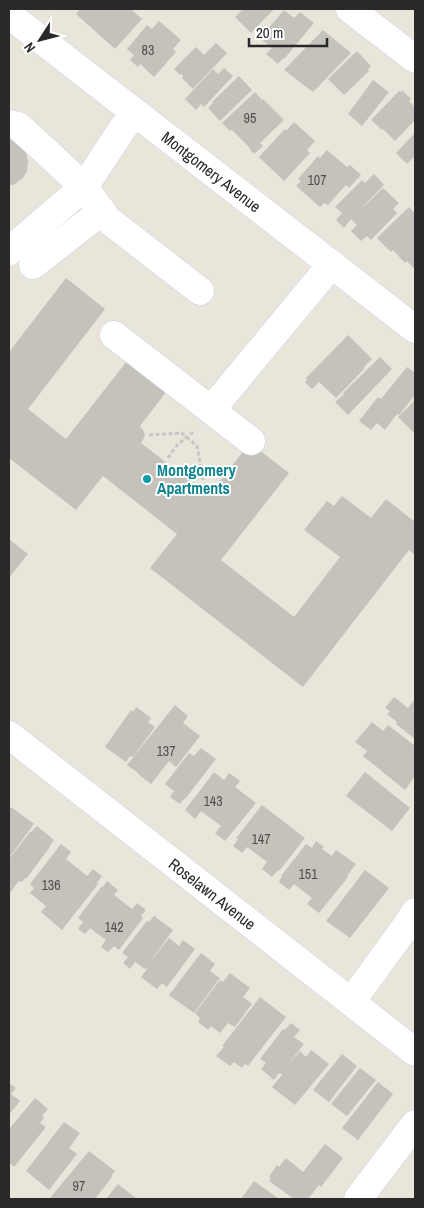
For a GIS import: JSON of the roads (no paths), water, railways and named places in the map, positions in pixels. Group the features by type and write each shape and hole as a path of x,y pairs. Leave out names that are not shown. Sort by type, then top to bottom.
{"street":[{"path":"350,9 415,60"},
{"name":"Montgomery Avenue","path":"9,15 415,329"},
{"path":"9,251 84,187 123,128 136,113"},
{"path":"9,124 18,126 84,187 107,219 200,290"},
{"path":"33,265 102,211"},
{"path":"211,410 332,264"},
{"path":"114,335 251,441"},
{"name":"Roselawn Avenue","path":"9,735 415,1052"},
{"path":"351,1002 415,912"},
{"path":"358,1199 415,1124"}],"place":[{"name":"Montgomery Apartments","path":"147,479"}]}
